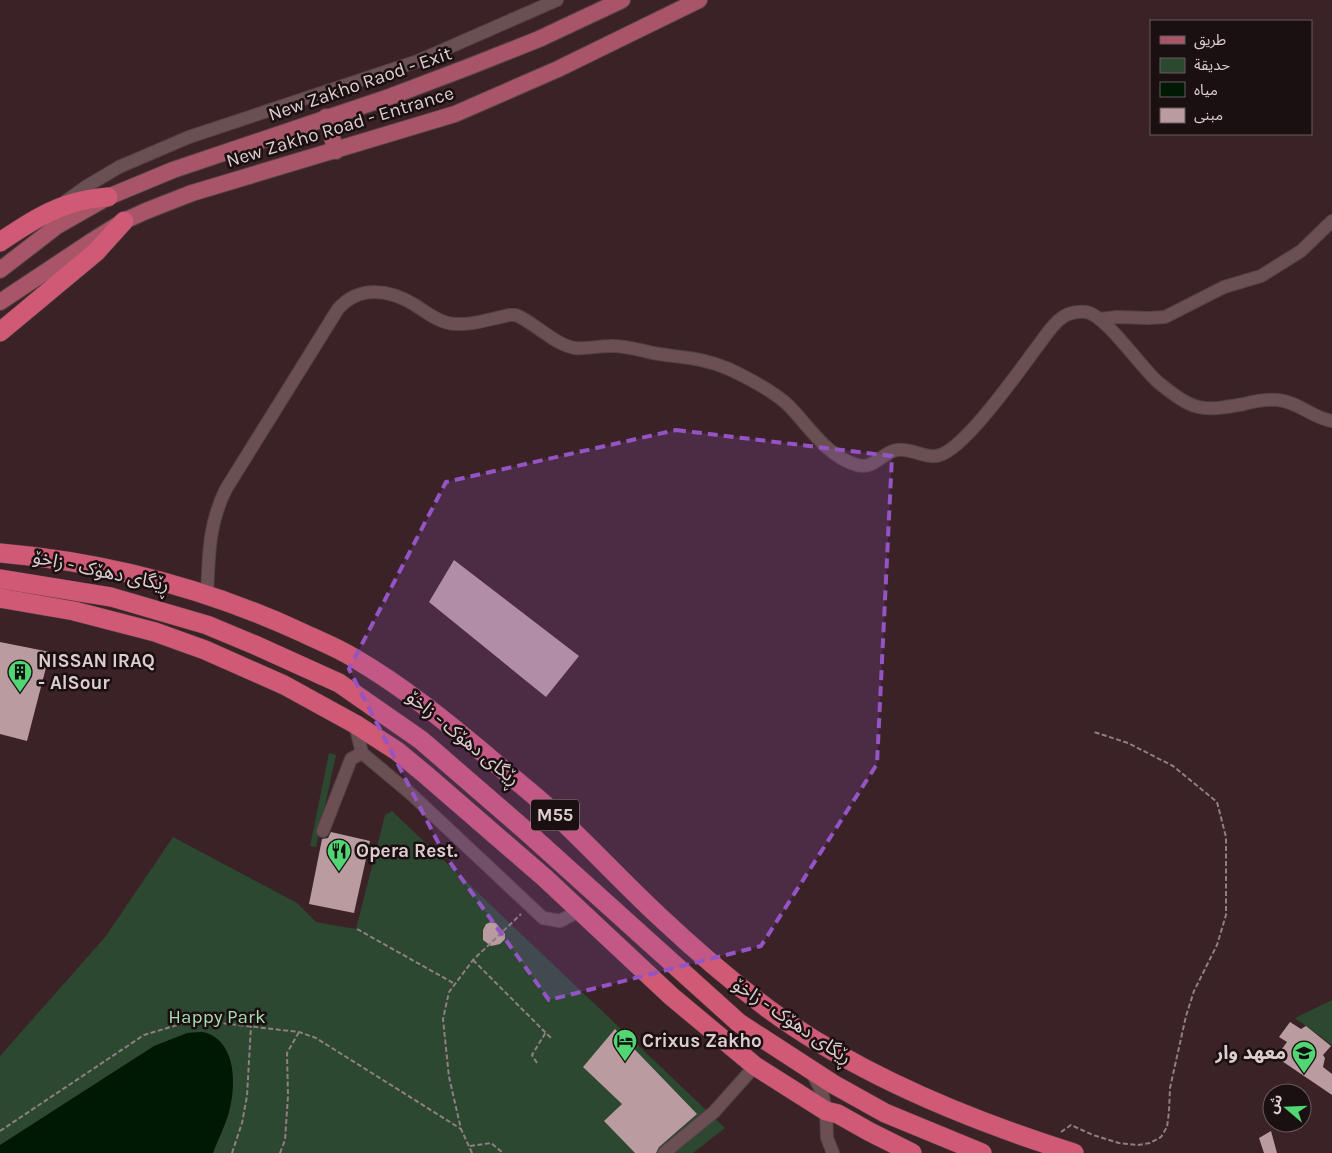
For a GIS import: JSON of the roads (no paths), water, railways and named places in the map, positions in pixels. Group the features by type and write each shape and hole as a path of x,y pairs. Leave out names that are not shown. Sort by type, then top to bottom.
{"highway":[{"path":"0,242 20,228 58,208 78,201 108,196"},
{"path":"0,332 96,252 124,221"},
{"name":"ڕێگای دهۆک - زاخۆ","path":"0,553 38,556 120,571 207,595 280,622 353,657 428,707 544,804 662,919 724,974 770,1010 836,1053 893,1083 969,1116 1074,1153"},
{"name":"ڕێگای دهۆک - زاخۆ","path":"0,579 111,597 207,625 339,683 421,740 526,831 739,1023 884,1113 982,1153"},
{"path":"0,598 74,611 155,632 205,650 284,685 355,724 397,751 426,775 545,878 672,996 755,1066 826,1111 838,1114 912,1153"},
{"path":"284,685 295,663"}],"main road":[{"name":"New Zakho Raod - Exit","path":"0,270 57,226 108,196 173,170 392,96 471,66 539,39 622,0"},
{"name":"New Zakho Road - Entrance","path":"0,302 124,221 146,210 192,194 455,114 558,69 699,0"},
{"path":"326,117 336,151"}],"street":[{"path":"58,208 103,176 189,137 418,61 557,0"},
{"path":"1100,319 1165,316 1224,287 1261,276 1301,251 1332,220"},
{"path":"207,595 210,538 216,511 223,495 338,310 344,303 358,294 374,292 398,297 433,317 448,323 464,324 516,315 565,345 574,348 621,346 703,360 729,369 776,396 789,406 826,447 847,461 857,465 866,466 874,464 895,450 904,450 930,457 940,456 949,451 959,443 996,401 1051,329 1062,317 1072,313 1088,312 1100,319 1156,381 1179,398 1196,407 1213,410 1266,400 1279,400 1290,402 1319,419 1332,421"},
{"path":"355,724 362,753 411,794 543,918 560,920 579,911"},
{"path":"323,831 351,759 362,753"},
{"path":"664,1153 714,1112 755,1066"},
{"path":"810,1068 822,1092 826,1111 827,1138 833,1153"}],"water":[{"path":"205,1032 217,1039 224,1046 232,1067 233,1091 229,1112 213,1153 0,1153 0,1145 154,1046 187,1033"}],"place":[{"name":"NISSAN IRAQ - AlSour","path":"20,693"},
{"name":"Opera Rest.","path":"339,872"},
{"name":"Crixus Zakho","path":"625,1062"},
{"name":"معهد وار","path":"1304,1074"}],"park label":[{"name":"Happy Park","path":"217,1017"}]}
